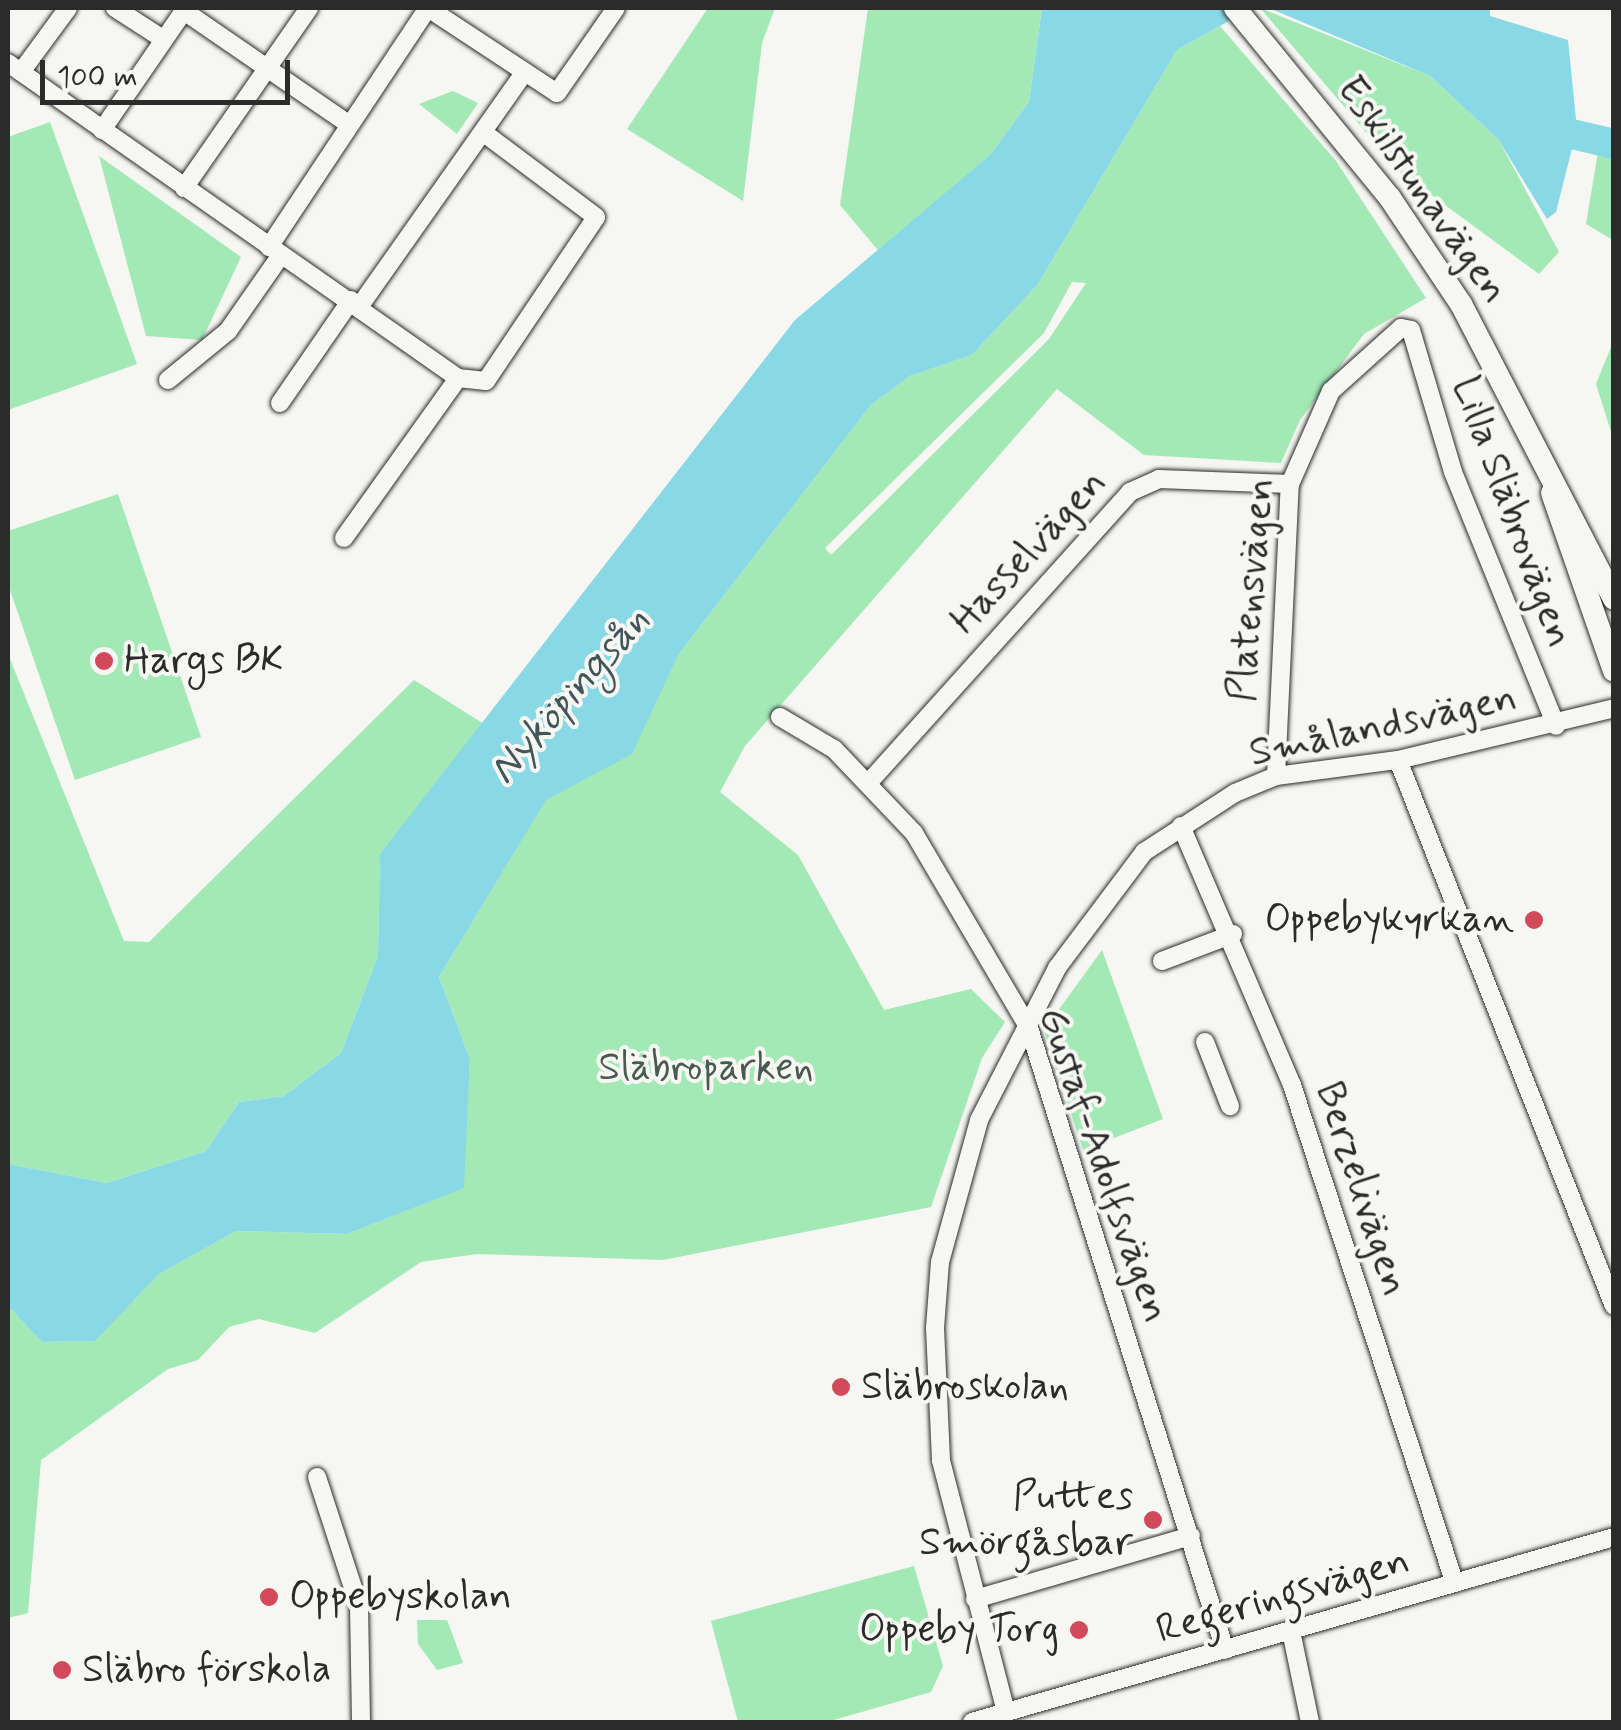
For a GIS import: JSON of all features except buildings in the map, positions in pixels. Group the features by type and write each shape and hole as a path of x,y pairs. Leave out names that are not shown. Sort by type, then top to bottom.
{"main road":[{"name":"Eskilstunavägen","path":"1235,8 1278,55 1390,198 1530,428 1614,599"},
{"name":"Eskilstunavägen","path":"1530,428 1614,671"}],"street":[{"path":"68,8 14,67 458,378 486,381 596,217 484,133"},
{"path":"115,8 164,39"},
{"path":"184,188 309,8"},
{"path":"168,380 228,331 350,126 428,8 453,14 524,73 558,94 616,8"},
{"path":"102,130 185,9 350,126"},
{"path":"280,403 484,133 524,73"},
{"name":"Platensvägen","path":"1276,776 1290,484 1331,390 1401,328"},
{"name":"Lilla Släbrovägen","path":"1401,328 1410,330 1453,472 1556,726"},
{"path":"344,538 458,378"},
{"name":"Hasselvägen","path":"870,781 1130,492 1159,479 1290,484"},
{"name":"Smålandsvägen","path":"1006,1712 941,1460 940,1262 979,1120 1084,927 1144,852 1181,826 1276,776 1398,760 1556,726 1614,708"},
{"name":"Gustaf-Adolfsvägen","path":"780,717 870,781 914,832 1029,1028 1225,1650"},
{"path":"1398,760 1614,1306"},
{"name":"Berzelivägen","path":"1181,826 1234,934 1454,1581"},
{"path":"1162,961 1234,934"},
{"path":"1206,1042 1230,1106"},
{"path":"316,1478 359,1606 361,1722"},
{"path":"974,1599 1191,1536"},
{"name":"Regeringsvägen","path":"972,1722 1614,1538"},
{"path":"1291,1631 1310,1722"}],"green space":[{"path":"708,8 775,8 762,43 743,201 627,129"},
{"path":"868,8 1042,8 1029,102 989,156 882,255 840,205"},
{"path":"1260,8 1430,76 1498,139 1559,252 1539,274 1400,172"},
{"name":"Släbroparken","path":"1220,26 1336,161 1426,298 1364,334 1300,420 1281,463 1144,455 1057,389 745,746 720,792 798,855 884,1010 971,989 1005,1022 982,1058 931,1207 663,1260 477,1254 421,1262 315,1333 259,1319 229,1327 198,1360 168,1369 41,1460 28,1613 8,1618 8,1306 42,1342 94,1341 159,1274 236,1231 347,1234 463,1188 470,1059 439,977 546,799 678,655 871,405 910,376 972,355 1038,284 1177,50","holes":["1072,282 1086,283 1049,339 831,555 825,548 1044,333"]},
{"path":"453,91 478,103 457,134 419,104"},
{"path":"50,122 137,364 8,410 8,137"},
{"path":"1598,152 1613,154 1613,240 1586,224"},
{"path":"99,156 241,257 202,340 146,336"},
{"path":"1613,342 1613,438 1596,384"},
{"name":"Hargs BK","path":"118,494 201,737 75,780 8,584 8,531"},
{"path":"8,654 124,941 149,942 414,680 484,724 380,854 378,956 341,1053 284,1096 239,1102 206,1151 107,1183 8,1164"},
{"path":"1102,950 1163,1119 1083,1150 1044,1030"},
{"path":"914,1566 943,1666 931,1692 827,1722 738,1722 711,1621"},
{"path":"417,1620 447,1620 463,1663 437,1670 418,1644"}],"water":[{"name":"Nyköpingsån","path":"1042,8 1252,8 1177,50 1038,284 972,355 910,376 871,405 678,655 632,754 546,800 439,977 470,1059 464,1188 347,1234 236,1231 159,1274 95,1341 42,1342 8,1306 8,1164 107,1183 206,1151 239,1102 284,1096 341,1053 378,956 380,854 795,320 989,156 1029,102"},
{"path":"1269,8 1490,8 1490,16 1568,40 1577,129 1556,212 1547,219 1498,139 1430,76"}],"waterway":[{"path":"1538,126 1614,144"}],"place":[{"name":"Hargs BK","path":"104,661"},
{"name":"Oppebykyrkan","path":"1534,920"},
{"name":"Släbroskolan","path":"841,1387"},
{"name":"Puttes Smörgåsbar","path":"1153,1520"},
{"name":"Oppebyskolan","path":"269,1597"},
{"name":"Oppeby Torg","path":"1079,1630"},
{"name":"Släbro förskola","path":"62,1670"}]}
